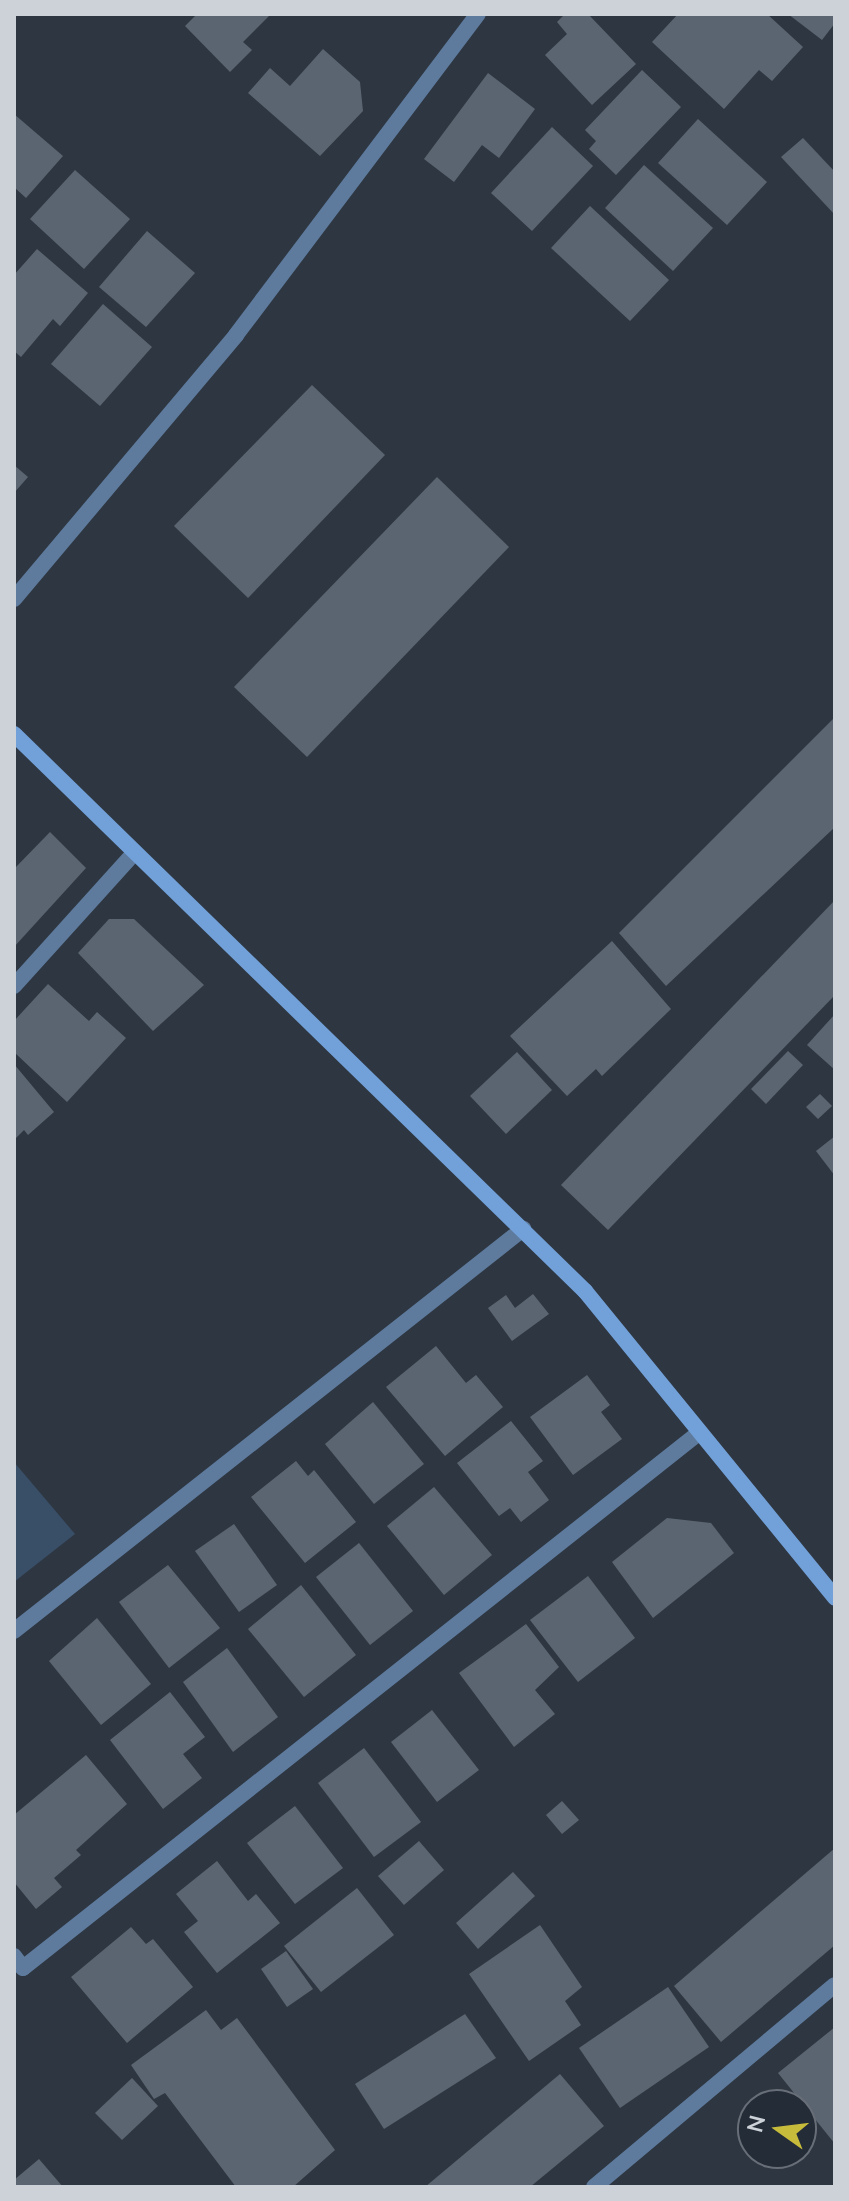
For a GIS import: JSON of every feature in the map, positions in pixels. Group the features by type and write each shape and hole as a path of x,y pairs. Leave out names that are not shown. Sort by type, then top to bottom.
{"street":[{"path":"14,599 236,335 478,14"},
{"path":"14,734 585,1291 835,1598"},
{"path":"14,986 134,853"},
{"path":"14,1631 523,1229"},
{"path":"14,1956 23,1968 700,1432"},
{"path":"594,2187 835,1985"}],"shaded area":[{"path":"14,1462 75,1534 14,1582"}],"building":[{"path":"197,14 271,14 243,42 252,50 230,72 185,26"},
{"path":"565,14 588,14 636,64 592,105 545,55 567,34 557,22"},
{"path":"678,14 767,14 803,47 772,81 759,70 724,109 652,42"},
{"path":"788,14 835,14 835,23 822,40"},
{"path":"323,49 360,82 363,111 320,156 248,93 270,68 290,86"},
{"path":"642,70 681,107 616,175 589,149 596,141 585,130"},
{"path":"488,73 535,109 499,158 482,145 454,182 424,159"},
{"path":"14,114 63,156 26,198 14,187"},
{"path":"698,119 767,182 727,225 658,163"},
{"path":"552,127 593,166 532,231 491,193"},
{"path":"803,138 835,172 835,215 781,157"},
{"path":"644,165 713,228 673,271 605,208"},
{"path":"75,170 130,219 84,269 30,219"},
{"path":"590,206 669,280 630,321 551,248"},
{"path":"147,231 195,273 146,327 99,287"},
{"path":"37,249 88,293 60,326 53,319 21,357 14,351 14,275"},
{"path":"103,304 152,347 100,406 51,364"},
{"path":"312,385 385,455 248,598 174,526"},
{"path":"14,465 28,477 14,493"},
{"path":"437,477 509,547 307,757 234,687"},
{"path":"835,717 835,827 666,986 619,933"},
{"path":"50,832 86,868 14,947 14,869"},
{"path":"835,900 835,995 608,1230 561,1185"},
{"path":"109,919 134,919 204,985 153,1031 78,953"},
{"path":"612,941 671,1009 602,1076 596,1069 567,1096 510,1036"},
{"path":"48,984 89,1021 97,1012 126,1038 67,1102 14,1052 14,1021"},
{"path":"835,1014 835,1070 807,1045"},
{"path":"788,1051 803,1065 766,1104 751,1089"},
{"path":"517,1052 552,1090 506,1134 470,1096"},
{"path":"14,1064 54,1112 28,1135 24,1130 14,1140"},
{"path":"820,1094 832,1106 818,1119 806,1107"},
{"path":"835,1136 835,1176 816,1151"},
{"path":"533,1294 549,1314 512,1341 488,1308 506,1295 515,1308"},
{"path":"436,1346 466,1383 476,1375 503,1407 445,1456 386,1387"},
{"path":"587,1375 610,1405 601,1412 622,1439 573,1475 530,1417"},
{"path":"373,1402 424,1464 374,1504 325,1444"},
{"path":"511,1421 543,1461 528,1472 549,1500 521,1522 510,1508 499,1516 457,1463"},
{"path":"296,1461 308,1476 314,1470 356,1522 305,1563 251,1497"},
{"path":"434,1487 492,1555 444,1595 387,1526"},
{"path":"667,1518 711,1523 734,1553 653,1618 612,1562"},
{"path":"234,1524 277,1585 239,1612 195,1551"},
{"path":"359,1543 413,1611 370,1645 316,1577"},
{"path":"168,1565 220,1628 169,1668 119,1602"},
{"path":"588,1576 635,1638 578,1682 530,1620"},
{"path":"301,1585 356,1655 304,1697 248,1629"},
{"path":"97,1618 151,1684 101,1725 49,1661"},
{"path":"526,1624 559,1667 535,1690 555,1714 514,1747 459,1673"},
{"path":"227,1648 278,1717 233,1752 183,1682"},
{"path":"170,1692 205,1737 183,1754 202,1778 163,1809 110,1740"},
{"path":"432,1710 479,1770 437,1802 391,1742"},
{"path":"364,1748 421,1822 374,1857 318,1783"},
{"path":"86,1755 127,1804 76,1850 81,1855 54,1878 62,1887 36,1909 14,1882 14,1815"},
{"path":"562,1801 579,1820 562,1834 546,1815"},
{"path":"295,1806 343,1868 295,1904 247,1843"},
{"path":"419,1841 444,1870 404,1905 378,1876"},
{"path":"835,1848 835,1945 721,2042 674,1986"},
{"path":"217,1861 248,1901 256,1894 280,1923 217,1973 184,1932 198,1921 176,1894"},
{"path":"513,1872 535,1896 478,1949 456,1923"},
{"path":"357,1888 394,1935 321,1992 284,1946"},
{"path":"540,1925 582,1987 565,2001 581,2025 529,2061 469,1974"},
{"path":"131,1927 146,1944 153,1939 193,1987 127,2043 71,1977"},
{"path":"286,1951 313,1989 287,2007 261,1969"},
{"path":"668,1987 709,2047 620,2108 579,2048"},
{"path":"206,2010 221,2030 237,2018 335,2150 293,2187 236,2187 165,2093 154,2099 131,2065"},
{"path":"465,2014 496,2058 384,2129 355,2084"},
{"path":"835,2027 835,2144 817,2122 817,2089 791,2089 778,2073"},
{"path":"560,2074 604,2126 530,2187 425,2187"},
{"path":"132,2078 158,2106 122,2140 95,2113"},
{"path":"39,2159 63,2187 14,2187 14,2180"}]}
